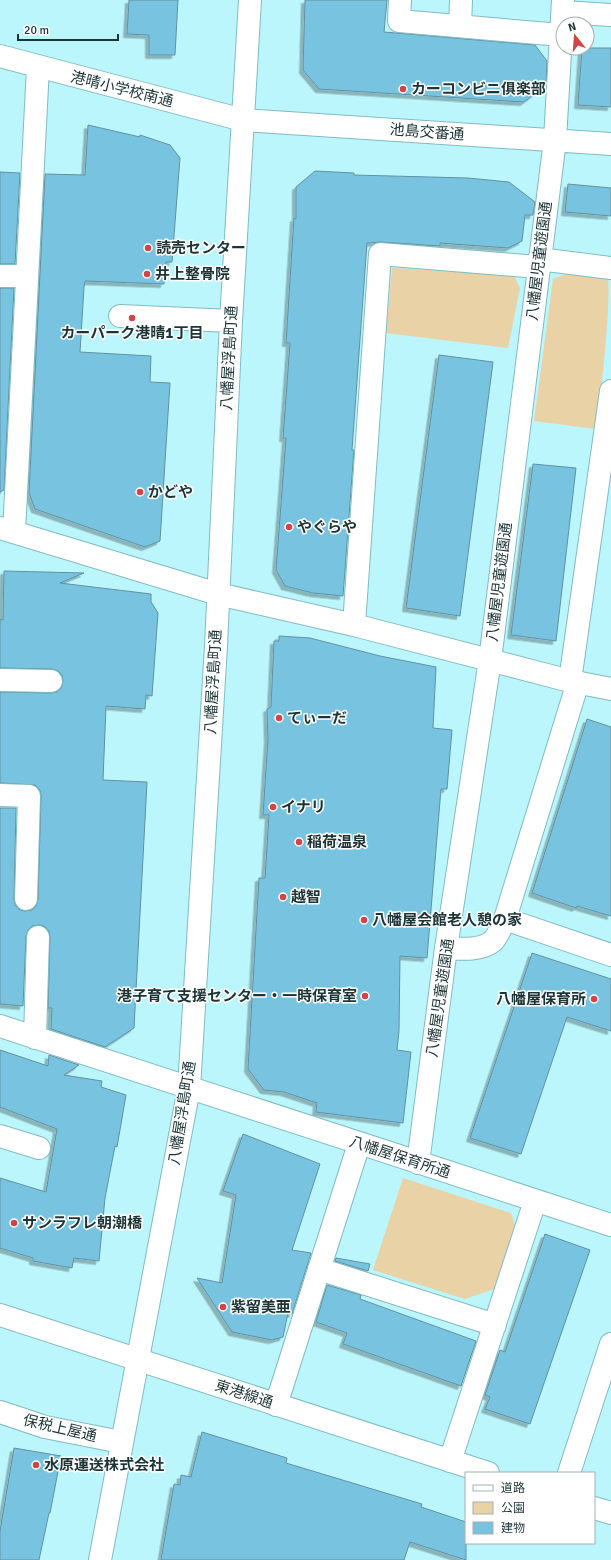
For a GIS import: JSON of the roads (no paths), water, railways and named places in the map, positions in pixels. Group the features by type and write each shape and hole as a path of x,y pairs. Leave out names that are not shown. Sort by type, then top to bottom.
{"street":[{"name":"八幡屋浮島町通","path":"100,1560 121,1442 189,1088 218,594 231,321 250,0"},
{"path":"400,0 399,21 555,34"},
{"path":"460,26 461,0"},
{"path":"563,6 611,14"},
{"name":"八幡屋児童遊園通","path":"562,16 563,6"},
{"name":"港晴小学校南通","path":"0,56 243,120"},
{"name":"八幡屋児童遊園通","path":"418,1163 446,948 490,660 555,140 560,56"},
{"path":"38,67 27,276 7,530 218,594 354,625 611,689"},
{"name":"池島交番通","path":"243,120 611,144"},
{"path":"354,625 380,254 611,268"},
{"path":"0,276 27,276"},
{"path":"120,316 231,321"},
{"path":"446,948 467,949 482,946 493,941 505,919 574,681 611,390"},
{"path":"0,680 51,681"},
{"path":"0,795 29,796 26,899"},
{"path":"505,919 611,955"},
{"path":"35,1038 38,937"},
{"name":"八幡屋保育所通","path":"0,1026 611,1225"},
{"path":"0,1136 39,1148"},
{"path":"276,1405 359,1144"},
{"path":"450,1460 535,1200"},
{"path":"319,1269 495,1325"},
{"name":"東港線通","path":"0,1315 485,1472"},
{"path":"569,1472 611,1344"},
{"name":"保税上屋通","path":"0,1412 45,1427 121,1442"},
{"path":"595,1508 611,1513"}],"place":[{"name":"カーコンビニ俱楽部","path":"403,89"},
{"name":"読売センター","path":"148,248"},
{"name":"井上整骨院","path":"147,274"},
{"name":"カーパーク港晴1丁目","path":"132,318"},
{"name":"かどや","path":"140,492"},
{"name":"やぐらや","path":"289,527"},
{"name":"てぃーだ","path":"279,718"},
{"name":"イナリ","path":"273,807"},
{"name":"稲荷温泉","path":"299,842"},
{"name":"越智","path":"283,897"},
{"name":"八幡屋会館老人憩の家","path":"364,920"},
{"name":"港子育て支援センター・一時保育室","path":"365,996"},
{"name":"八幡屋保育所","path":"594,999"},
{"name":"サンラフレ朝潮橋","path":"14,1223"},
{"name":"紫留美亜","path":"223,1307"},
{"name":"水原運送株式会社","path":"36,1465"}]}
